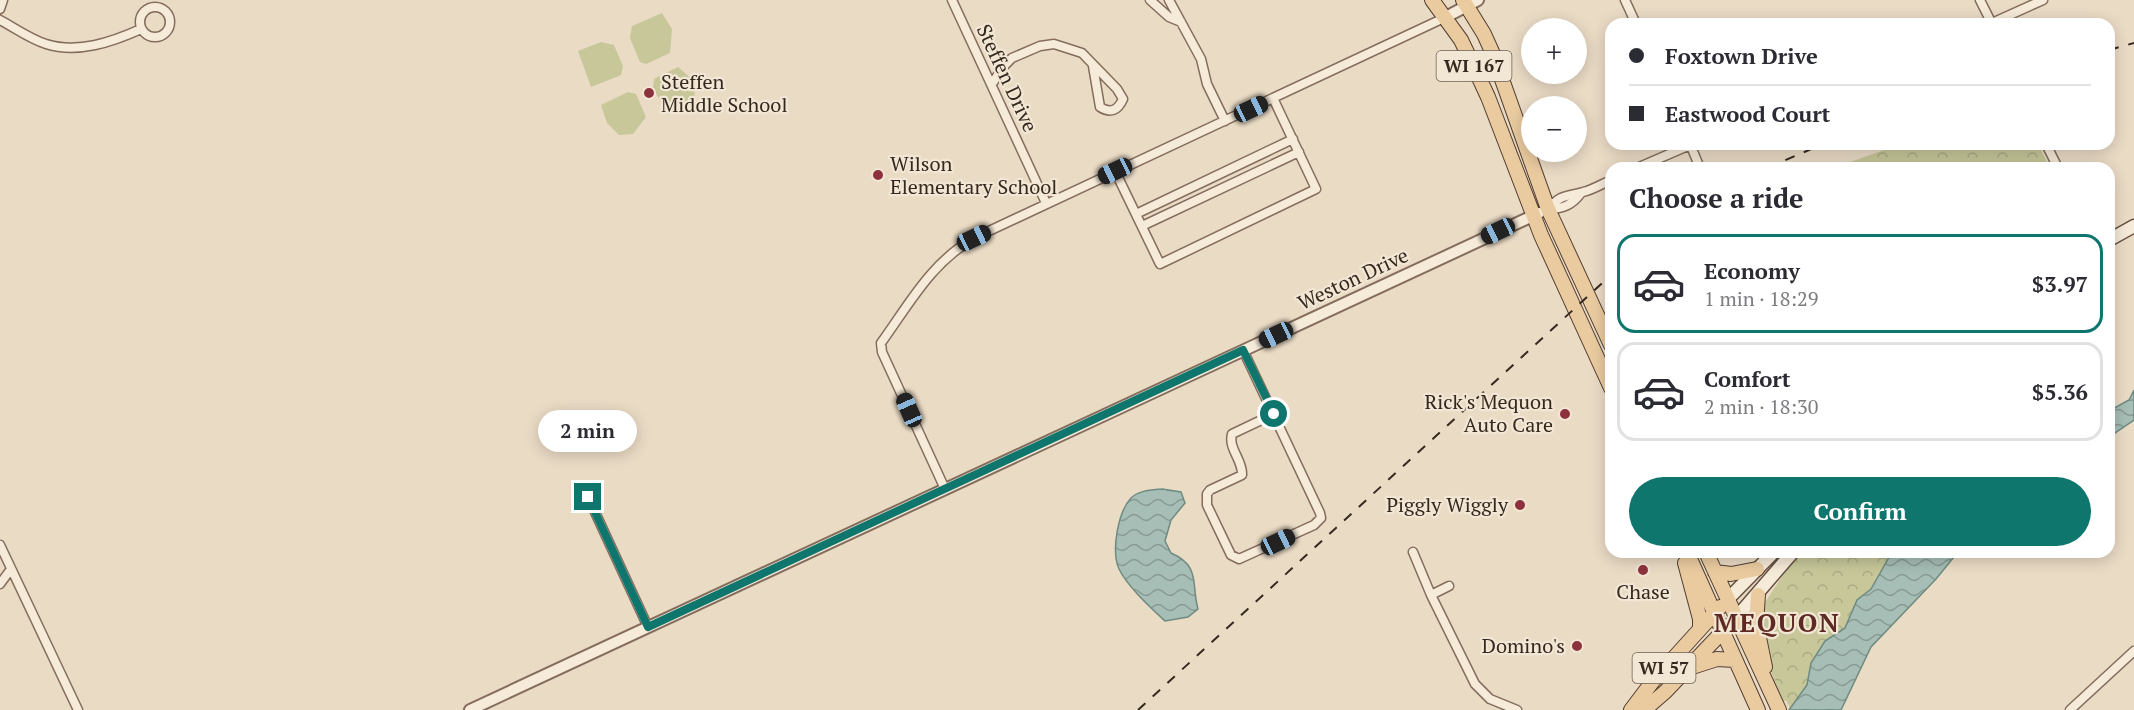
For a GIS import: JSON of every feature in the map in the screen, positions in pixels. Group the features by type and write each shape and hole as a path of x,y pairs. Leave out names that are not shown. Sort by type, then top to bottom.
{"main road":[{"name":"WI 167","path":"1432,0 1461,40 1474,66 1533,216 1605,375"},
{"name":"WI 167","path":"1469,2 1500,71 1548,209 1605,332"},
{"path":"2115,237 2134,226"},
{"path":"1685,558 1700,619 1700,629"},
{"path":"1690,558 1722,605"},
{"path":"1699,558 1722,605 1729,625 1736,660 1758,710"},
{"path":"1709,558 1715,572 1729,625 1755,677 1778,707"},
{"path":"1722,605 1768,558"},
{"path":"1729,625 1758,595 1788,558"},
{"path":"1715,572 1731,574 1757,569"},
{"path":"1758,595 1755,623 1768,687"},
{"name":"WI 57","path":"1631,710 1653,681 1722,605"},
{"path":"1729,625 1778,707"},
{"name":"WI 57","path":"1644,710 1665,692 1729,625"},
{"path":"1686,669 1717,659 1736,660"}],"street":[{"path":"0,9 3,0"},
{"name":"Steffen Drive","path":"952,0 1046,203"},
{"path":"956,9 963,0"},
{"path":"1150,0 1169,17 1182,22"},
{"path":"1169,0 1201,59 1207,84 1225,121"},
{"path":"1625,0 1633,18"},
{"path":"1980,0 1989,18"},
{"path":"2005,18 2043,0"},
{"path":"945,489 882,352 881,343 933,269 948,255 974,238 1046,203 1444,18 1469,2"},
{"path":"0,20 46,44 63,46 84,47 115,40 141,29"},
{"path":"992,84 1012,58 1040,46 1054,44 1082,53 1117,89 1123,99 1120,106 1113,111 1100,107 1093,66"},
{"path":"1115,171 1160,264 1316,189 1274,98"},
{"path":"1136,214 1293,139"},
{"path":"1651,162 1678,150"},
{"path":"1142,226 1299,152"},
{"path":"1548,209 1560,209 1573,203 1581,193 1605,183"},
{"name":"Weston Drive","path":"470,710 1548,209"},
{"path":"1243,350 1274,414 1320,513 1321,518 1314,525 1239,559 1231,555 1207,505 1208,494 1210,490 1242,475 1242,467 1231,444 1232,434 1274,414"},
{"path":"588,497 648,627"},
{"path":"0,545 78,710"},
{"path":"1413,552 1431,595 1475,684 1490,700 1517,710"},
{"path":"0,570 11,569"},
{"path":"0,584 11,569"},
{"path":"1431,595 1449,586"},
{"path":"2070,710 2134,651"}],"green space":[{"path":"662,13 672,29 670,53 646,64 640,62 630,38 632,26"},
{"path":"601,42 614,45 623,66 621,75 591,87 578,51"},
{"path":"678,67 694,81 695,101 668,115 653,88 654,79"},
{"path":"628,92 636,94 646,117 633,134 619,135 607,123 601,105"},
{"path":"1884,150 2041,150 2047,162 1850,162"},
{"path":"1794,558 1889,558 1871,589 1857,600 1845,628 1825,641 1811,663 1807,685 1790,708 1786,700 1783,702 1769,666 1760,610"}],"water":[{"path":"2134,390 2134,420 2115,433 2115,408 2129,400"},
{"path":"1162,489 1181,492 1185,503 1171,520 1165,541 1171,553 1180,558 1191,570 1198,609 1188,617 1165,621 1128,583 1119,569 1116,552 1119,522 1126,504 1134,495"},
{"path":"1889,558 1953,558 1871,647 1841,710 1789,710 1807,685 1811,663 1825,641 1845,628 1857,600 1871,589"}],"railway":[{"path":"2115,48 2134,43"},
{"path":"1781,162 1809,150"},
{"path":"1138,710 1605,281"}],"place":[{"name":"Steffen Middle School","path":"649,93"},
{"name":"Wilson Elementary School","path":"878,175"},
{"name":"Rick's Mequon Auto Care","path":"1565,414"},
{"name":"Piggly Wiggly","path":"1520,505"},
{"name":"Chase","path":"1643,570"},
{"name":"Domino's","path":"1577,646"}],"district":[{"name":"MEQUON","path":"1777,623"}],"route":[{"path":"588,497 648,627 1243,350 1274,414"}]}
